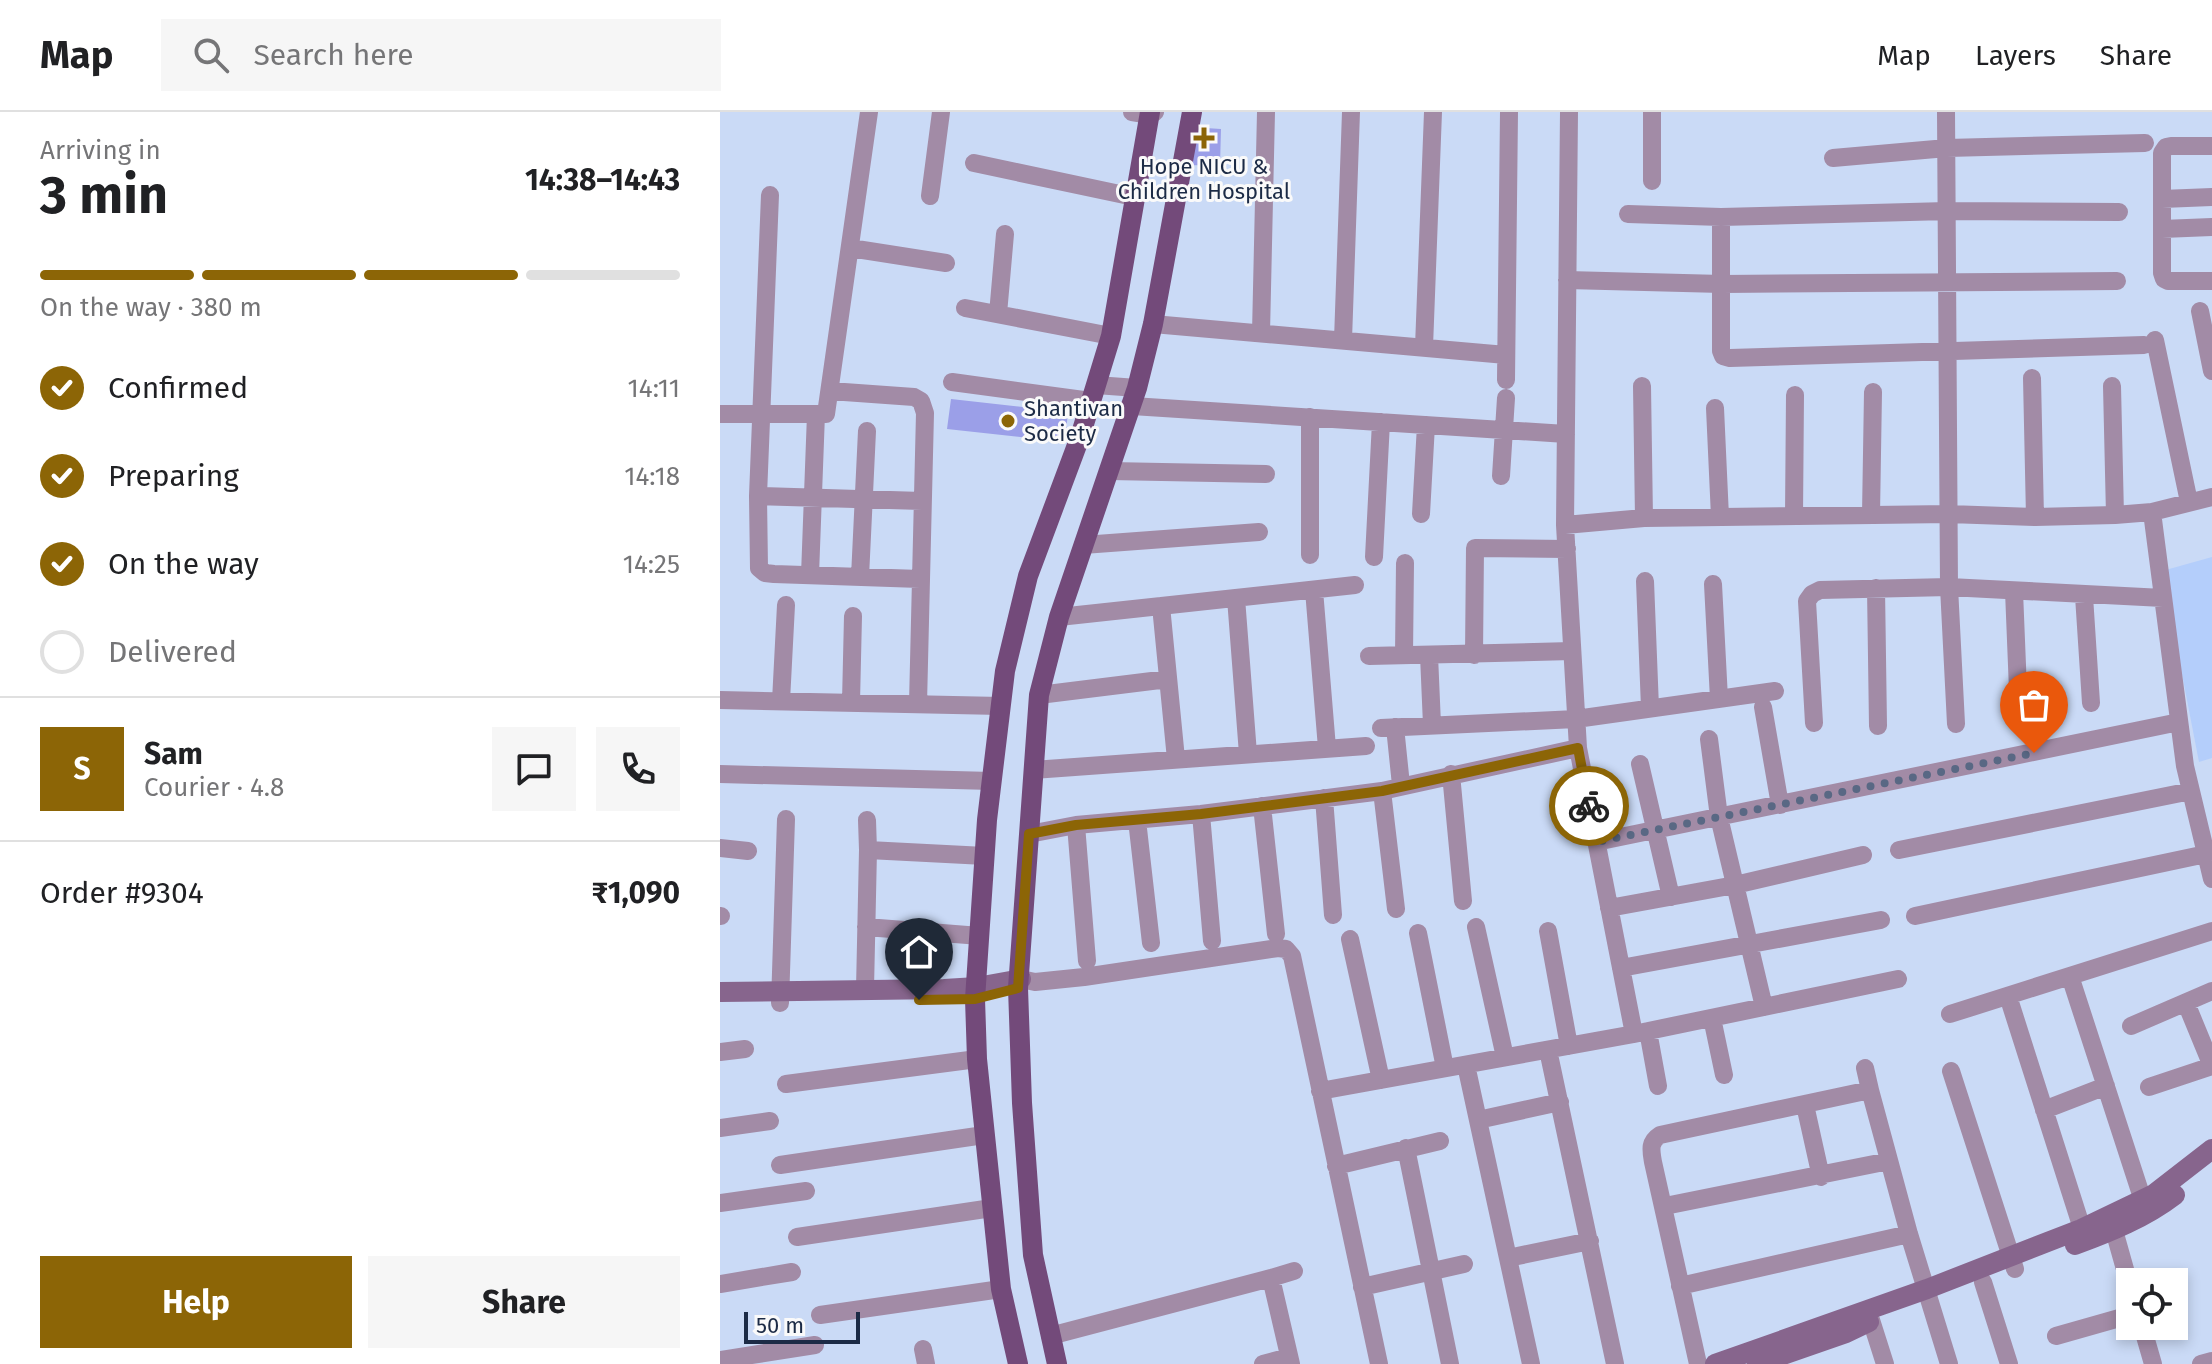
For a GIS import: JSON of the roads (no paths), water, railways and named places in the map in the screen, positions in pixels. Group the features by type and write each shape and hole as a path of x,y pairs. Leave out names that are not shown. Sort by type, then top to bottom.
{"main road":[{"path":"1057,1364 1033,1255 1022,1103 1029,834 1039,695 1059,617 1135,397 1153,324 1192,112"},
{"path":"1018,1364 1001,1289 977,1059 976,993 992,781 1005,671 1028,576 1111,336 1147,113"}],"street":[{"path":"720,414 826,414 869,112"},
{"path":"930,196 941,112"},
{"path":"1261,333 1266,112"},
{"path":"1343,340 1351,112"},
{"path":"1424,347 1433,112"},
{"path":"1501,476 1506,389 1509,112"},
{"path":"1569,112 1565,525 1578,748 1621,968 1658,1086"},
{"path":"1652,112 1652,181"},
{"path":"1946,112 1949,587 1956,724"},
{"path":"1833,158 1947,148 2145,143"},
{"path":"2212,146 2166,147 2162,153 2164,279 2212,281"},
{"path":"974,163 1134,197"},
{"path":"770,195 758,496 759,568 765,573 920,579"},
{"path":"2162,199 2212,197"},
{"path":"1628,214 1721,217 1947,211 2119,212"},
{"path":"1721,217 1723,356 2150,343 2189,502"},
{"path":"2162,229 2212,227"},
{"path":"998,314 1005,234"},
{"path":"850,248 946,263"},
{"path":"1567,280 1722,284 2117,281"},
{"path":"965,308 1111,336"},
{"path":"2200,311 2212,371"},
{"path":"1153,324 1506,355"},
{"path":"2032,378 2035,517"},
{"path":"952,382 1135,397 1310,417 1566,434"},
{"path":"1642,386 1644,518"},
{"path":"2112,386 2115,515"},
{"path":"830,391 914,397 921,401 925,413 918,704"},
{"path":"1871,515 1873,392"},
{"path":"1794,516 1795,395"},
{"path":"1715,408 1720,517"},
{"path":"810,575 816,414"},
{"path":"1310,417 1310,555"},
{"path":"1374,557 1381,422"},
{"path":"1421,514 1426,425"},
{"path":"860,577 867,431"},
{"path":"1110,471 1266,474"},
{"path":"758,496 922,501"},
{"path":"1565,525 1644,518 2115,515 2152,512 2212,497"},
{"path":"2152,512 2179,722 2191,791 2212,879"},
{"path":"1083,545 1259,532"},
{"path":"1474,655 1475,548 1567,549"},
{"path":"1404,655 1405,563"},
{"path":"1645,581 1650,708"},
{"path":"1713,584 1719,699"},
{"path":"1059,617 1355,585"},
{"path":"1814,723 1807,601 1820,590 1949,587 2163,598"},
{"path":"1876,588 1878,726"},
{"path":"1314,590 1327,748"},
{"path":"2014,591 2019,715"},
{"path":"2084,596 2091,703"},
{"path":"1236,598 1248,754"},
{"path":"781,701 786,605"},
{"path":"1161,606 1176,759"},
{"path":"851,702 853,616"},
{"path":"1369,656 1572,651"},
{"path":"1429,655 1432,725"},
{"path":"1039,695 1168,679"},
{"path":"1401,785 1388,727 1576,719 1775,691"},
{"path":"720,700 1001,706"},
{"path":"1763,707 1780,805"},
{"path":"1596,842 2179,722"},
{"path":"1709,739 1719,817 1764,1007"},
{"path":"1033,770 1366,746"},
{"path":"1029,834 1076,825 1201,814 1382,791 1578,748"},
{"path":"1640,764 1671,897"},
{"path":"720,774 992,781"},
{"path":"1451,774 1463,901"},
{"path":"1382,791 1396,909"},
{"path":"1899,850 2191,791"},
{"path":"1324,798 1333,915"},
{"path":"1262,806 1276,934"},
{"path":"1201,814 1212,941"},
{"path":"781,997 786,819"},
{"path":"865,989 867,820"},
{"path":"1137,820 1151,943"},
{"path":"1076,825 1087,961"},
{"path":"720,848 748,851"},
{"path":"868,850 985,856"},
{"path":"1915,916 2206,854"},
{"path":"1609,908 1735,885 1863,855"},
{"path":"1621,968 1881,920"},
{"path":"866,927 980,936"},
{"path":"1476,927 1505,1057"},
{"path":"1548,931 1569,1046"},
{"path":"1950,1014 2212,931"},
{"path":"1418,933 1445,1068"},
{"path":"1350,939 1381,1080"},
{"path":"720,992 781,997 976,993 1025,983 1286,949 1292,956 1379,1364"},
{"path":"2070,976 2145,1206"},
{"path":"1320,1091 1569,1046 1898,979"},
{"path":"720,1004 865,989 976,993"},
{"path":"2131,1026 2212,991"},
{"path":"2008,996 2084,1235"},
{"path":"2149,1087 2212,1066 2186,1003"},
{"path":"1712,1018 1724,1075"},
{"path":"720,1052 745,1049"},
{"path":"1548,1050 1615,1364"},
{"path":"786,1084 977,1059"},
{"path":"1466,1065 1531,1364"},
{"path":"1865,1068 1909,1234 1949,1364"},
{"path":"1951,1071 2012,1262"},
{"path":"2044,1110 2106,1086"},
{"path":"1698,1364 1653,1162 1653,1139 1870,1090"},
{"path":"1478,1120 1560,1102"},
{"path":"1805,1105 1821,1177"},
{"path":"720,1128 770,1121"},
{"path":"780,1165 984,1135"},
{"path":"1336,1166 1440,1141"},
{"path":"1406,1148 1450,1364"},
{"path":"2145,1206 2212,1149"},
{"path":"1665,1206 1889,1161"},
{"path":"1715,1364 1929,1294 2084,1235 2145,1206 2212,1165"},
{"path":"720,1203 806,1191"},
{"path":"797,1237 992,1208"},
{"path":"2112,1223 2125,1268"},
{"path":"1680,1286 1909,1234"},
{"path":"1508,1258 1590,1241"},
{"path":"1755,1364 1808,1356 1871,1320 1929,1294 1983,1282 2012,1262"},
{"path":"1362,1287 1464,1264"},
{"path":"1050,1336 1294,1271"},
{"path":"720,1284 792,1272"},
{"path":"1263,1364 1290,1361 1271,1278"},
{"path":"1983,1282 2009,1364"},
{"path":"820,1315 1001,1289"},
{"path":"2056,1336 2116,1319"},
{"path":"1871,1320 1885,1364"},
{"path":"2146,1340 2153,1364"},
{"path":"720,1360 815,1345"},
{"path":"2201,1364 2212,1361"}],"place":[{"name":"Hope NICU & Children Hospital","path":"1204,138"},
{"name":"Shantivan Society","path":"1008,421"}]}
